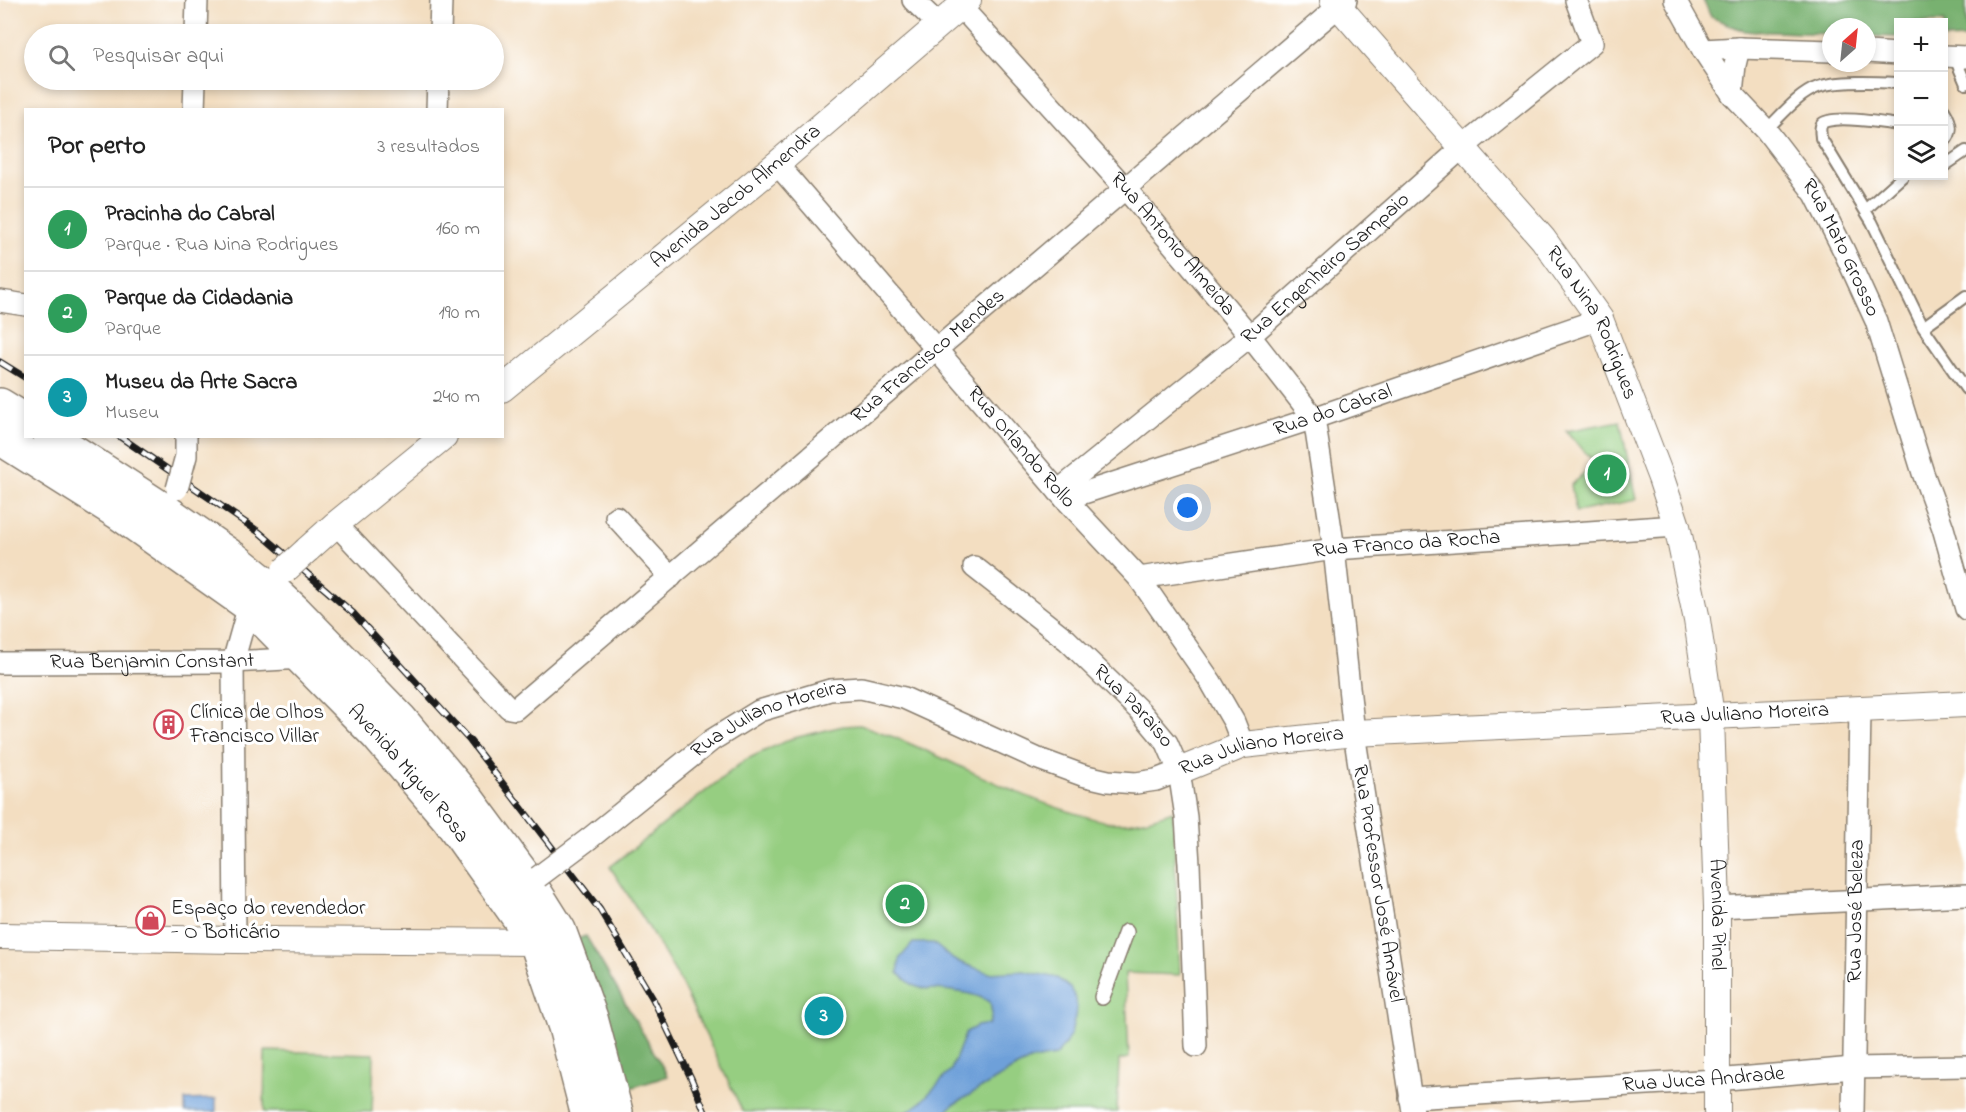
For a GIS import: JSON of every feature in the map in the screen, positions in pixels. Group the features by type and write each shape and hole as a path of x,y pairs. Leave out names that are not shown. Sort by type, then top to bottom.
{"main road":[{"path":"0,405 24,420"},
{"name":"Avenida Miguel Rosa","path":"0,438 119,513 218,582 267,587"},
{"name":"Avenida Miguel Rosa","path":"54,438 172,501 233,558 295,611 401,720 468,800 534,881 547,936 578,1023 615,1112"},
{"name":"Avenida Miguel Rosa","path":"267,587 303,658 377,735 547,936"},
{"name":"Avenida Miguel Rosa","path":"578,1023 587,1112"}],"street":[{"path":"196,24 197,0"},
{"path":"440,24 441,0"},
{"path":"913,0 938,24"},
{"name":"Rua Engenheiro Sampaio","path":"1062,495 1250,336 1462,148 1592,43 1576,0"},
{"name":"Rua Mato Grosso","path":"1675,0 1703,51 1732,94 1766,130 1815,194 1844,251 1876,321 1965,598"},
{"name":"Rua Nina Rodrigues","path":"1339,2 1462,148 1543,239 1600,319 1677,526 1697,620 1711,716"},
{"name":"Rua Francisco Mendes","path":"336,524 509,708 515,709 1125,188 1339,2"},
{"name":"Avenida Jacob Almendra","path":"504,384 777,164 964,3"},
{"name":"Rua Antonio Almeida","path":"964,3 1250,336 1314,418 1334,549"},
{"path":"1732,94 1739,48"},
{"path":"1703,51 1739,48 1822,51"},
{"path":"1876,53 1894,54"},
{"path":"194,108 195,90"},
{"path":"437,108 438,90"},
{"name":"Rua Orlando Rollo","path":"777,164 935,350 1062,495 1139,578 1211,682 1234,722 1243,745"},
{"path":"0,301 24,305"},
{"name":"Rua do Cabral","path":"1062,495 1314,418 1600,319"},
{"path":"172,501 186,456 186,438"},
{"path":"235,940 233,662 267,587 336,524 442,438"},
{"path":"616,517 671,577"},
{"name":"Rua Franco da Rocha","path":"1139,578 1334,549 1677,526"},
{"name":"Rua Mato Grosso","path":"1943,528 1966,558"},
{"name":"Rua Professor José Amável","path":"1334,549 1354,733 1412,1105"},
{"name":"Rua Paraiso","path":"974,567 1067,640 1141,712 1167,743 1179,771 1190,864 1196,1046"},
{"name":"Rua Benjamin Constant","path":"0,663 233,662 303,658"},
{"name":"Rua Juliano Moreira","path":"534,881 712,740 759,711 830,690 861,688 904,698 1036,758 1082,775 1108,781 1136,783 1156,780 1243,745 1354,733 1966,704"},
{"name":"Rua José Beleza","path":"1853,1112 1860,710"},
{"name":"Avenida Pinel","path":"1711,716 1717,907 1717,1112"},
{"path":"1717,907 1966,895"},
{"path":"1099,981 1122,932 1102,997"},
{"path":"0,936 235,940 547,936"},
{"name":"Rua Juca Andrade","path":"1412,1105 1853,1068 1966,1066"}],"lane":[{"path":"1954,56 1966,84"},
{"path":"1766,130 1803,96 1817,87 1874,82 1894,83"},
{"path":"1948,115 1952,127 1948,139"},
{"path":"1894,124 1849,119 1828,120 1821,128 1821,138 1865,210 1923,327 1966,389"},
{"path":"1948,163 1966,151"},
{"path":"1865,210 1899,180"},
{"path":"1923,327 1966,296"}],"green space":[{"path":"1703,0 1966,0 1966,38 1948,39 1948,18 1894,18 1894,37 1876,36 1876,18 1822,18 1822,34 1744,31 1711,17"},
{"path":"1620,421 1636,500 1576,512 1571,485 1595,463 1566,431"},
{"path":"860,725 914,745 1044,803 1093,819 1115,823 1130,822 1173,811 1180,975 1125,973 1129,1058 1119,1060 1117,1112 743,1112 677,975 610,867 745,760 790,739 843,726"},
{"path":"586,936 668,1076 621,1091 577,939"},
{"path":"265,1051 374,1054 372,1112 264,1112"}],"water":[{"path":"913,943 933,943 954,960 989,973 1024,971 1057,978 1070,988 1076,999 1077,1009 1071,1033 1064,1046 1055,1056 1032,1060 1017,1067 951,1106 947,1112 907,1112 919,1104 951,1070 966,1032 977,1026 989,1024 992,1015 990,1002 985,999 941,989 917,987 898,973 900,958"},
{"path":"216,1099 216,1112 185,1112 185,1100"}],"railway":[{"path":"0,362 24,377"},
{"path":"122,438 259,532 354,614 470,741 600,910 653,999 705,1112"}],"place":[{"name":"Pracinha do Cabral","path":"1607,474"},
{"name":"Clínica de Olhos Francisco Villar","path":"169,725"},
{"name":"Parque da Cidadania","path":"905,904"},
{"name":"Espaço do revendedor - O Boticário","path":"150,921"},
{"name":"Museu da Arte Sacra","path":"824,1016"}]}
